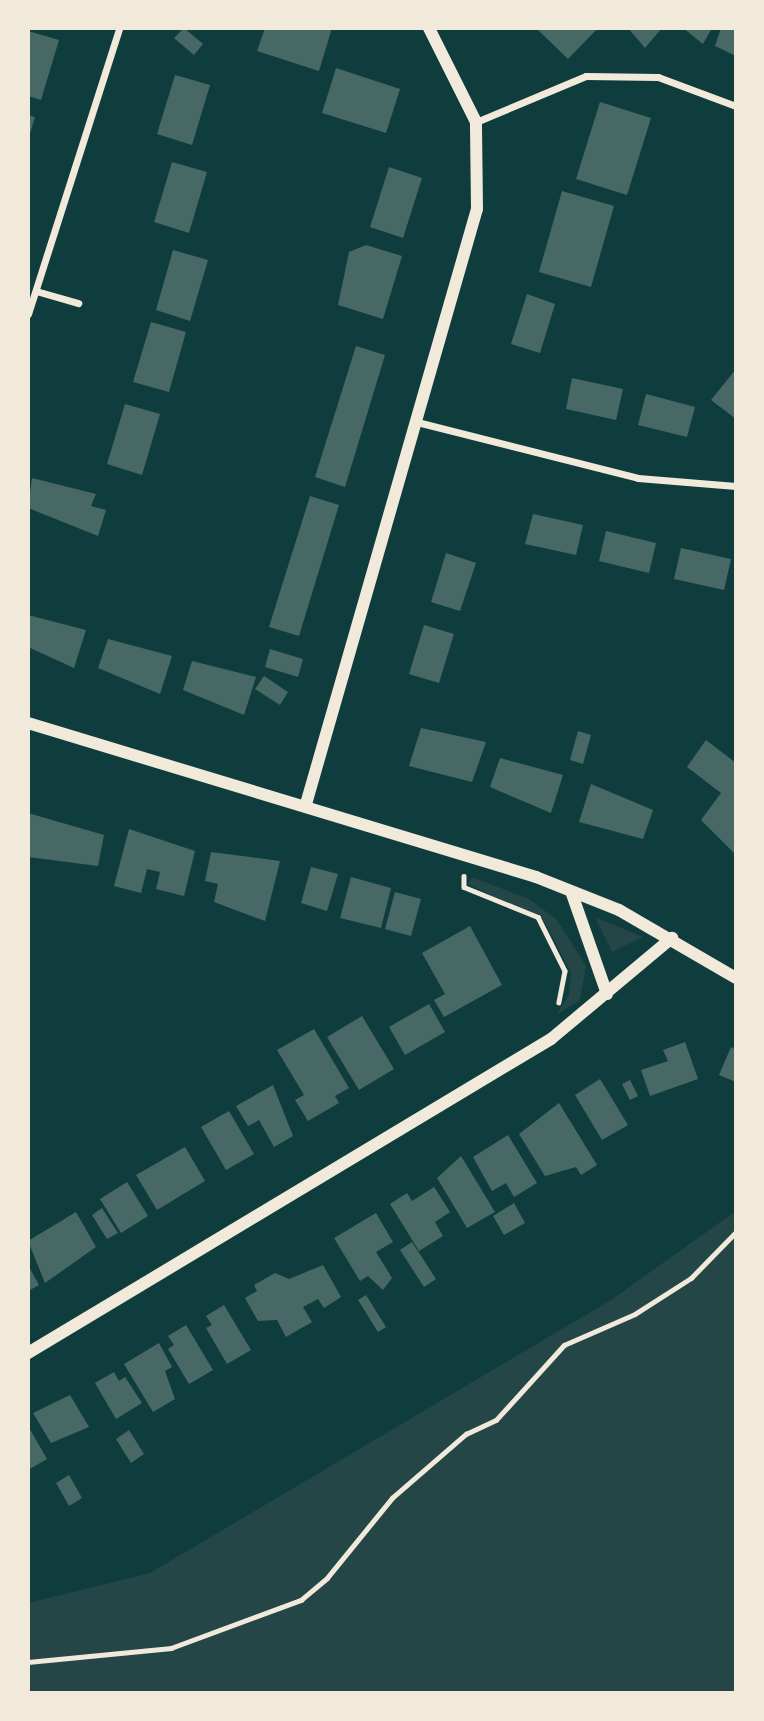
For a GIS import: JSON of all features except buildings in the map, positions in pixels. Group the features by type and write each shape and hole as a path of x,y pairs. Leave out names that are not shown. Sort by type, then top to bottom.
{"street":[{"path":"28,314 119,28"},
{"path":"306,804 469,250 477,209 476,122 429,28"},
{"path":"476,122 586,76 658,77 736,106"},
{"path":"36,291 78,303"},
{"path":"417,422 638,478 736,486"},
{"path":"28,723 306,804 464,854 572,894 672,938 736,978"},
{"path":"572,894 607,994"},
{"path":"28,1353 551,1039 672,938"}],"path":[{"path":"464,854 464,887 538,917 565,971 563,994 545,1018 551,1039"},
{"path":"28,1662 172,1648 301,1600 327,1578 392,1498 466,1434 496,1420 564,1345 647,1307 691,1278 736,1232"}],"shaded area":[{"path":"472,877 529,899 557,920 586,966 580,1000 556,1015 569,995 571,973 545,922 468,884"},
{"path":"595,917 643,937 612,952"},
{"path":"736,1211 736,1693 28,1693 28,1603 150,1573 611,1300"}]}
